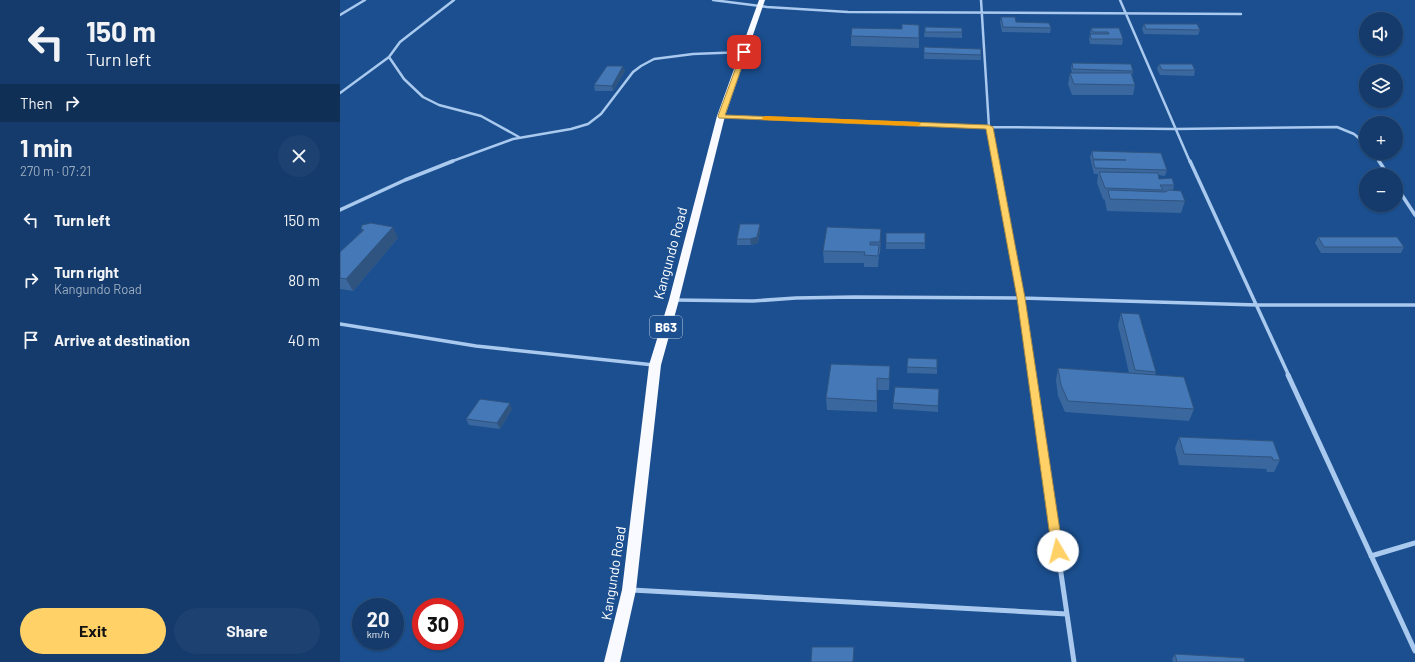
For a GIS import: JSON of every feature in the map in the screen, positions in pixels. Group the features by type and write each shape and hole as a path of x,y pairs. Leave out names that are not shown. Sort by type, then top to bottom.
{"highway":[{"name":"Kangundo Road","path":"612,662 628,590 655,365 674,300 721,116 760,4"}],"street":[{"path":"340,15 365,0"},
{"path":"340,92 389,57 400,42 454,0"},
{"path":"713,0 842,12 1126,15 1241,14"},
{"path":"981,0 989,127 1021,298 1074,662"},
{"path":"1120,0 1175,129 1415,650"},
{"path":"340,210 422,172 519,137 578,127 589,123 597,119 604,111 611,98 634,70 645,62 656,58 744,52"},
{"path":"389,57 398,73 422,97 438,105 463,110 482,116 519,137"},
{"path":"721,116 989,127 1175,129 1337,127 1354,134 1359,138"},
{"path":"1403,197 1415,215"},
{"path":"674,300 753,301 796,298 854,297 1021,298 1257,305 1415,305"},
{"path":"340,324 476,346 655,365"},
{"path":"1372,556 1415,543"},
{"path":"628,590 1067,614"}],"building":[{"path":"1001,17 1015,17 1016,22 1049,23 1051,28 1003,27"},
{"path":"902,24 919,25 919,38 851,36 852,28 902,29"},
{"path":"1144,24 1197,24 1200,30 1146,29"},
{"path":"925,27 962,28 962,32 925,32"},
{"path":"1091,28 1119,28 1123,39 1091,39 1090,34 1109,34 1108,32 1093,32"},
{"path":"924,47 981,49 981,55 924,53"},
{"path":"1072,63 1131,64 1133,71 1073,69"},
{"path":"1159,64 1192,64 1195,70 1162,70"},
{"path":"607,66 623,66 612,86 594,85"},
{"path":"1070,73 1131,73 1135,85 1074,84"},
{"path":"1092,151 1161,153 1167,170 1095,168 1093,160 1126,160 1093,159"},
{"path":"1099,172 1158,173 1159,179 1172,178 1174,185 1160,185 1163,190 1105,188"},
{"path":"1108,190 1165,192 1169,190 1181,191 1185,201 1110,199"},
{"path":"371,223 393,227 346,279 340,278 340,252 364,230 361,229 362,225"},
{"path":"740,224 760,224 757,237 750,239 737,239"},
{"path":"827,227 881,229 880,242 870,242 870,245 879,245 878,256 864,255 865,252 823,251"},
{"path":"886,233 925,233 925,243 886,243"},
{"path":"1318,237 1397,237 1404,247 1324,247"},
{"path":"1121,313 1139,314 1156,372 1135,370"},
{"path":"908,358 937,359 937,368 907,367"},
{"path":"831,364 890,366 889,379 877,378 877,401 826,398"},
{"path":"1058,368 1184,377 1194,409 1068,401 1061,385"},
{"path":"895,387 939,389 938,406 893,403"},
{"path":"480,399 510,403 497,423 466,419"},
{"path":"1179,437 1273,441 1280,460 1273,460 1272,457 1184,454"},
{"path":"812,647 854,647 853,662 811,662"},
{"path":"1175,654 1244,658 1245,662 1177,662"}],"slow traffic":[{"path":"765,118 918,124"}],"route":[{"path":"744,52 721,116 989,127 1021,298 1058,551"}]}
